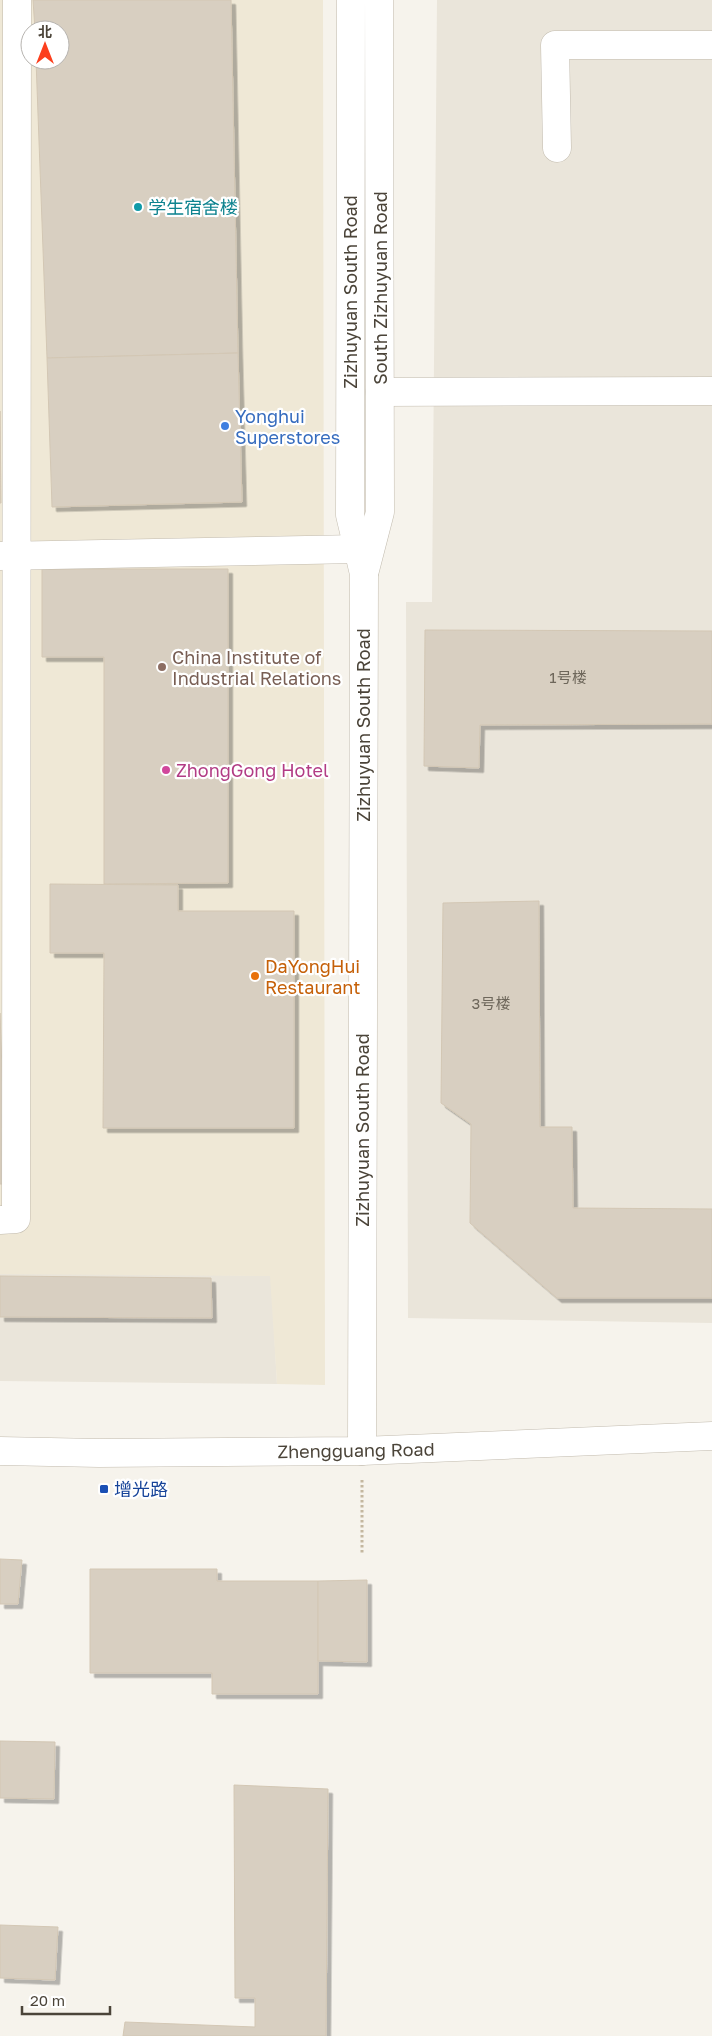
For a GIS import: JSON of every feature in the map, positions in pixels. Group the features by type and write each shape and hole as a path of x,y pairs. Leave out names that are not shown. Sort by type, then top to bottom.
{"street":[{"path":"0,1220 16,1219 8,556 16,0"},
{"name":"Zizhuyuan South Road","path":"351,0 350,514 361,562 362,1452"},
{"name":"South Zizhuyuan Road","path":"361,562 380,512 379,0"},
{"path":"557,148 555,45 712,45"},
{"path":"380,392 712,391"},
{"path":"8,556 361,562"},
{"name":"Zhengguang Road","path":"0,1451 99,1453 362,1452 712,1436"}],"path":[{"path":"362,1452 362,1553"}],"shaded area":[{"name":"China Institute of Industrial Relations","path":"0,0 323,0 325,1385 277,1384 270,1276 0,1274"},
{"path":"437,0 712,0 712,1323 408,1318 406,602 432,602"},
{"path":"0,1271 271,1276 277,1384 0,1381"}],"building":[{"name":"学生宿舍楼","path":"33,0 231,0 238,353 47,358 36,70 70,70 70,20 34,20"},
{"path":"238,353 242,502 52,507 47,358"},
{"path":"0,411 1,503 0,503"},
{"name":"ZhongGong Hotel","path":"42,569 228,569 228,883 104,884 104,657 42,657"},
{"path":"425,630 712,631 712,724 480,725 479,768 424,766"},
{"path":"50,884 178,885 178,911 294,911 294,1128 103,1128 104,953 50,953"},
{"path":"539,901 540,1127 572,1127 573,1208 712,1209 712,1298 557,1298 470,1223 471,1124 441,1103 443,903"},
{"path":"0,1013 6,1184 0,1184"},
{"path":"0,1276 211,1278 212,1318 0,1317"},
{"path":"0,1559 22,1560 18,1604 0,1604"},
{"path":"90,1569 217,1569 217,1581 318,1581 318,1694 212,1694 212,1673 90,1673"},
{"path":"367,1580 367,1662 318,1661 318,1581"},
{"path":"0,1741 55,1742 54,1799 0,1798"},
{"path":"234,1785 328,1789 326,2036 123,2036 125,2022 255,2027 255,1998 235,1998"},
{"path":"0,1925 58,1927 55,1980 0,1978"}],"place":[{"name":"学生宿舍楼","path":"138,207"},
{"name":"Yonghui Superstores","path":"225,426"},
{"name":"China Institute of Industrial Relations","path":"162,667"},
{"name":"ZhongGong Hotel","path":"166,770"},
{"name":"DaYongHui Restaurant","path":"255,976"},
{"name":"增光路","path":"104,1489"}]}
